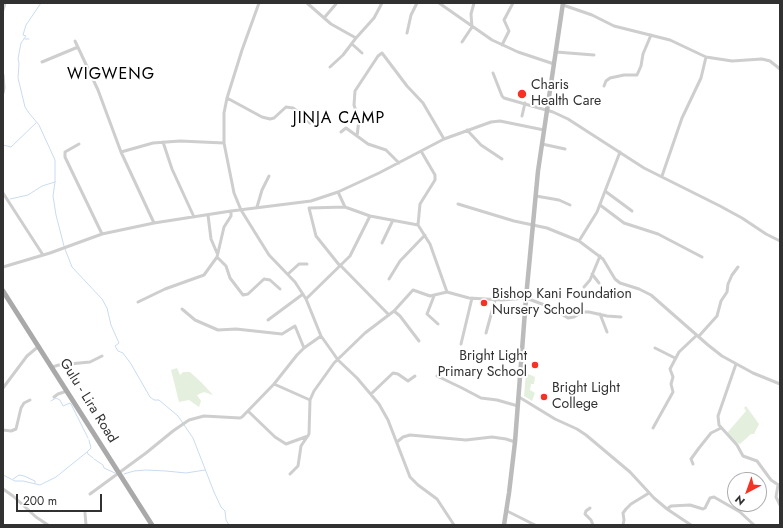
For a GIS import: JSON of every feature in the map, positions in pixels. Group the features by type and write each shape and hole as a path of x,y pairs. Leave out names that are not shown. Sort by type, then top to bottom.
{"main road":[{"name":"Gulu - Lira Road","path":"3,290 152,525"}],"street":[{"path":"3,10 5,3"},
{"path":"259,3 227,98 223,120 224,143 234,193 241,210 270,255 295,282 303,294 321,336 338,360 371,394 388,420 410,477 437,499 454,525"},
{"path":"307,3 331,24 356,38"},
{"path":"407,33 417,3"},
{"path":"439,3 492,40 554,64"},
{"path":"462,42 472,27 471,14 474,3"},
{"path":"502,45 509,31 504,20 513,3"},
{"path":"324,18 336,4"},
{"path":"330,67 342,57 356,38 374,18 381,4"},
{"path":"504,525 515,442 526,298 536,196 542,144 563,4 592,15 614,26 670,40 706,57 732,61 762,59 770,61 780,69"},
{"path":"604,86 606,81 610,78 624,75 637,75 641,66 643,54 651,35"},
{"path":"75,41 98,90 121,152 154,223"},
{"path":"352,44 362,53"},
{"path":"42,62 78,47"},
{"path":"556,52 594,55"},
{"path":"357,136 359,120 354,105 355,91 378,56 382,53 394,71 423,103 444,139"},
{"path":"662,176 682,118 701,78 706,57"},
{"path":"494,73 502,96 507,99 560,115 571,120 644,168 734,214 780,241"},
{"path":"3,78 3,93"},
{"path":"227,98 262,117 270,119 274,118 286,107 293,108 304,116 310,123"},
{"path":"522,116 525,104"},
{"path":"3,267 43,255 102,234 154,223 231,211 308,202 338,192 400,163 444,139 487,123 500,121 544,130"},
{"path":"341,132 345,128 368,144 386,150 400,163"},
{"path":"467,130 481,145 502,159"},
{"path":"121,152 144,145 163,142 180,141 224,143"},
{"path":"163,142 172,169 194,217"},
{"path":"79,144 65,152 65,157 102,234"},
{"path":"542,144 564,149"},
{"path":"421,151 435,175 435,180 420,204 418,225 432,248 447,292"},
{"path":"580,241 597,212 620,152"},
{"path":"257,207 262,190 269,176"},
{"path":"606,191 632,211"},
{"path":"338,192 345,207"},
{"path":"3,193 43,255"},
{"path":"536,196 559,200 570,205"},
{"path":"308,202 316,236 341,266 389,315"},
{"path":"458,204 514,221 547,228 580,241 600,256 617,282 625,286 639,289 651,295 714,350 736,364 780,384"},
{"path":"600,205 619,221 658,234 702,258"},
{"path":"309,208 345,207 370,216 418,225"},
{"path":"138,302 166,289 204,276 217,255 224,227 231,216 231,211"},
{"path":"208,215 211,239 217,255 226,266 229,276 243,295 248,294 264,279 270,280 280,289"},
{"path":"306,299 350,256 370,216"},
{"path":"382,242 393,220"},
{"path":"389,279 400,261 425,235"},
{"path":"584,287 590,280 600,256"},
{"path":"288,274 299,264 307,264"},
{"path":"653,428 673,394 670,369 675,358 682,349 698,336 717,316 721,301 727,292 728,284 738,267"},
{"path":"592,274 599,283"},
{"path":"290,474 298,466 302,446 310,431 310,400 314,391 327,372 338,360 365,333 394,311 413,290 427,296 434,296 447,292 472,298 495,300 526,298 550,307 568,318 584,312 621,318"},
{"path":"268,320 303,294"},
{"path":"434,296 427,314 438,324"},
{"path":"461,344 472,298"},
{"path":"486,333 495,300"},
{"path":"182,310 195,320 218,330 236,329 282,334 295,326 304,348"},
{"path":"394,311 400,316 419,341"},
{"path":"600,314 607,332"},
{"path":"90,494 189,420 204,416 240,418 249,412 304,348 321,336"},
{"path":"3,388 27,356 39,346"},
{"path":"655,348 675,358"},
{"path":"52,367 90,362 102,356"},
{"path":"736,364 718,416 718,423 737,445 743,456 757,461 767,475 779,485 776,498 780,505"},
{"path":"371,394 393,373 398,374 408,381 414,376"},
{"path":"437,376 481,398 497,400 518,406"},
{"path":"274,384 310,400"},
{"path":"55,396 67,391"},
{"path":"519,397 555,419 577,429 586,435 630,472 667,509 691,525"},
{"path":"3,430 11,431 16,429 21,408 24,403 30,400"},
{"path":"249,412 275,437 286,444 308,436"},
{"path":"693,464 691,459 711,432 721,428"},
{"path":"397,442 403,437 410,435 466,440 492,437 515,442"},
{"path":"3,489 36,517 48,525"},
{"path":"623,525 624,513 626,509 631,504 650,493"},
{"path":"667,509 671,506 690,505 703,509 710,498 714,497 744,515 754,525"},
{"path":"590,508 585,514 593,525"},
{"path":"507,511 535,525"},
{"path":"86,513 86,525"}],"green space":[{"path":"177,368 180,375 183,372 190,372 213,395 204,392 197,395 201,401 199,407 189,400 179,402 171,370"},
{"path":"526,373 535,377 534,384 531,384 530,390 535,393 532,401 524,396"},
{"path":"746,406 759,424 754,434 751,434 740,444 731,440 727,433 746,411 744,408"}],"waterway":[{"path":"41,3 26,25 23,35 26,36 21,43 18,59 18,78 25,107 39,125 55,160 55,182 53,196 64,246"},
{"path":"3,145 11,147 36,123"},
{"path":"10,199 28,195 42,186 55,182"},
{"path":"65,249 72,267 102,299 107,308 111,325 119,343 115,346 118,351 123,353 131,364 150,397 154,400 159,400 178,416 193,438 214,492 221,507 225,511 226,520 229,525"},
{"path":"51,401 56,398 60,400 63,406 70,403 88,438"},
{"path":"89,440 91,448 87,452 93,458"},
{"path":"3,475 15,481 23,481 40,485 56,477 87,452"},
{"path":"94,459 103,465 104,468 115,473"},
{"path":"124,474 146,470 186,473 205,470"},
{"path":"13,479 19,475 35,481 35,483"}],"place":[{"name":"Charis Health Care","path":"522,94"},
{"name":"Bishop Kani Foundation Nursery School","path":"484,303"},
{"name":"Bright Light Primary School","path":"535,365"},
{"name":"Bright Light College","path":"544,397"}],"district":[{"name":"WIGWENG","path":"111,75"},
{"name":"JINJA CAMP","path":"339,119"}]}
